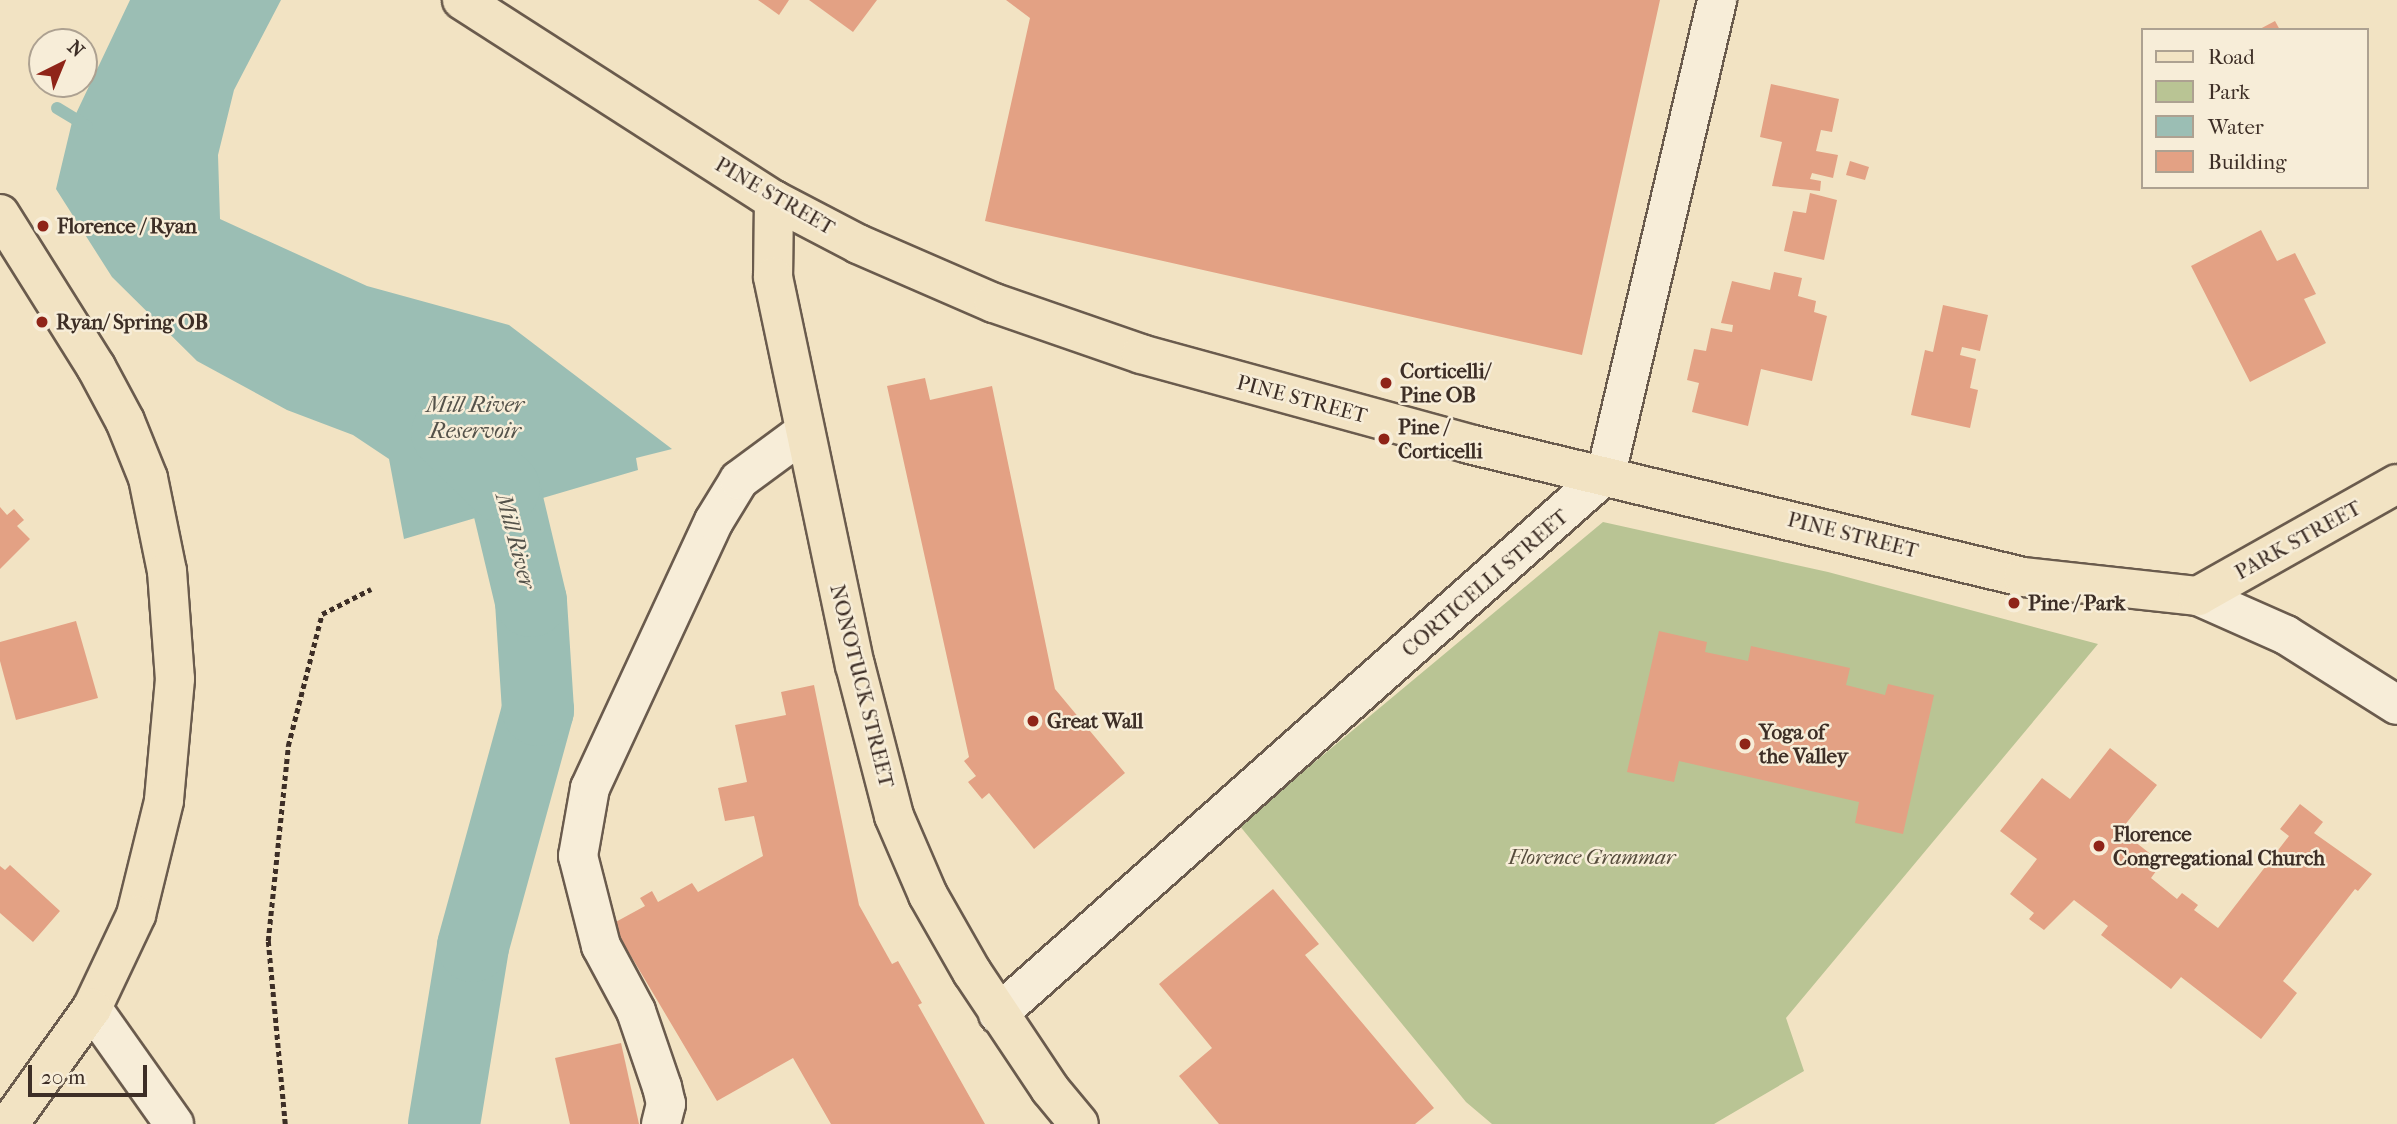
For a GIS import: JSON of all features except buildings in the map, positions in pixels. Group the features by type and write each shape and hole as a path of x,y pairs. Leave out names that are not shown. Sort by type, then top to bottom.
{"main road":[{"name":"PINE STREET","path":"462,0 774,200 858,244 994,303 1141,354 1469,444 1606,474 2023,577 2199,596"},
{"name":"NONOTUCK STREET","path":"774,200 773,277 855,666 894,816 928,895 998,1014 1079,1124"},
{"path":"0,214 65,314 125,421 148,478 167,571 174,679 164,801 136,915 92,1008 9,1124"},
{"name":"PARK STREET","path":"2199,596 2397,484"}],"street":[{"path":"1606,474 1717,0"},
{"path":"661,1124 666,1104 662,1087 636,1012 601,946 578,856 590,788 714,521 739,480 804,432"},
{"name":"CORTICELLI STREET","path":"998,1014 1606,474"},
{"name":"PINE STREET","path":"2199,596 2286,635 2397,705"},
{"path":"92,1008 174,1124"}],"path":[{"path":"285,1124 268,941 289,746 322,614 371,589"}],"green space":[{"name":"Florence Grammar","path":"1603,522 1828,572 2098,644 1786,1018 1804,1071 1714,1124 1492,1124 1466,1102 1239,825"}],"water":[{"name":"Mill River Reservoir","path":"130,0 281,0 234,90 218,155 220,219 367,286 509,325 672,449 636,458 638,470 404,539 389,459 353,435 287,410 197,361 112,277 56,189 72,122 83,98 98,98 98,67"}],"waterway":[{"path":"57,108 87,126"},
{"name":"Mill River","path":"444,1124 473,946 538,710 531,601 504,488 447,433"}],"place":[{"name":"Florence / Ryan","path":"43,226"},
{"name":"Ryan/ Spring OB","path":"42,322"},
{"name":"Corticelli/ Pine OB","path":"1386,383"},
{"name":"Pine / Corticelli","path":"1384,439"},
{"name":"Pine / Park","path":"2014,603"},
{"name":"Great Wall","path":"1033,721"},
{"name":"Yoga of the Valley","path":"1745,744"},
{"name":"Florence Congregational Church","path":"2099,846"}]}
